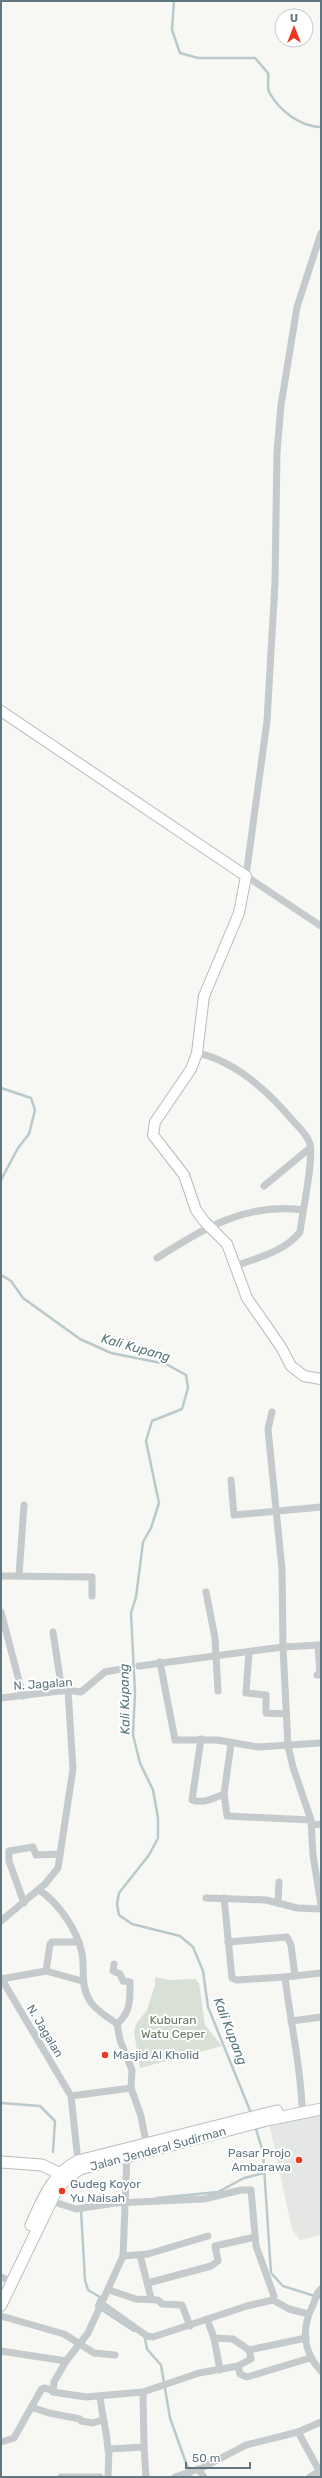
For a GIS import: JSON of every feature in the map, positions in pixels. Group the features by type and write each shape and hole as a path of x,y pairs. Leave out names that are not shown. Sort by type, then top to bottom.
{"main road":[{"name":"Jalan Jenderal Sudirman","path":"1,2305 63,2175 127,2155 261,2118 302,2105 321,2101"},
{"name":"Jalan Jenderal Sudirman","path":"261,2118 321,2109"},
{"name":"Jalan Jenderal Sudirman","path":"3,2282 44,2198 78,2160 146,2142 239,2124"},
{"path":"1,2162 42,2165 63,2175"}],"street":[{"path":"321,233 297,307 281,405 270,683 260,780 246,876 239,913 204,996 197,1053 191,1069 156,1122 153,1135 184,1174 196,1210 227,1244 247,1298 281,1347 291,1366 304,1376 321,1379"},
{"path":"1,711 321,926"},
{"path":"197,1053 213,1056 250,1079 279,1103 302,1131 310,1148 300,1232 293,1241 281,1249 236,1266"},
{"path":"264,1186 310,1148"},
{"path":"157,1258 209,1226 275,1207 303,1210"},
{"path":"272,1412 268,1429 282,1569 283,1647 288,1746 293,1767 312,1822 313,1855 321,1905"},
{"path":"231,1480 234,1515 321,1507"},
{"path":"19,1575 24,1505"},
{"path":"1,1576 92,1577 92,1596"},
{"path":"206,1592 217,1656 218,1691"},
{"path":"1,1612 23,1696"},
{"path":"1,1920 24,1903 54,1875 60,1854 73,1769 65,1691 53,1632"},
{"path":"139,1666 160,1662 283,1647 320,1645 320,1674 317,1674"},
{"path":"249,1652 246,1693 266,1695 266,1713 286,1714"},
{"path":"160,1662 174,1738 201,1739 258,1747 321,1743"},
{"name":"N. Jagalan","path":"1,1698 65,1691 81,1692 105,1672 126,1668"},
{"path":"201,1739 192,1800 197,1802 224,1794"},
{"path":"231,1744 224,1794 227,1816 312,1822 321,1824"},
{"path":"24,1903 9,1861 9,1851 33,1847 36,1855 60,1854"},
{"path":"278,1903 279,1882"},
{"path":"39,1890 48,1896 62,1912 79,1942 82,1952 82,1981 90,2001 102,2015 117,2024 120,2040 132,2070 131,2088 141,2116 146,2142"},
{"path":"206,1898 224,1898 278,1903 297,1908 321,1909"},
{"path":"224,1898 232,1975 235,1980 321,1973"},
{"path":"228,1942 287,1938 291,1944 296,1976"},
{"path":"46,1971 50,1944 52,1942 79,1942"},
{"path":"114,1964 113,1971 120,1974 123,1981 130,1982 130,2006 126,2016 117,2024"},
{"path":"1,1978 46,1971 82,1981"},
{"path":"285,1977 291,2021 298,2051 302,2105"},
{"name":"N. Jagalan","path":"1,1978 71,2096 78,2160"},
{"path":"291,2021 321,2017"},
{"path":"71,2096 131,2088"},
{"path":"52,2390 54,2382 66,2361 88,2333 109,2290 123,2256 127,2155"},
{"path":"51,2201 76,2209 125,2203 204,2199 248,2189 253,2195 255,2237 274,2296 273,2300"},
{"path":"123,2256 140,2255 208,2236"},
{"path":"148,2283 211,2266 218,2261 215,2246 255,2237"},
{"path":"140,2255 151,2298"},
{"path":"321,2289 315,2296 314,2304 308,2314 305,2348 310,2358 321,2371"},
{"path":"109,2290 136,2299 151,2298 158,2300 162,2304 182,2305 190,2326"},
{"path":"102,2304 147,2336 153,2337 168,2334 207,2319 273,2300 289,2309 308,2314"},
{"path":"1,2316 57,2331 94,2353 115,2355"},
{"path":"207,2319 214,2338 220,2370"},
{"path":"214,2338 233,2339 249,2350 306,2338"},
{"path":"1,2442 14,2438 41,2390 44,2388 52,2390 56,2394 100,2397 142,2392 164,2386 199,2373 238,2366 250,2359 249,2350"},
{"path":"1,2351 66,2361"},
{"path":"238,2366 240,2374 247,2377 310,2358"},
{"path":"142,2392 146,2477"},
{"path":"100,2397 102,2420 107,2430 108,2477"},
{"path":"31,2407 49,2414 80,2419 81,2421 93,2423 102,2420"},
{"path":"174,2477 198,2469 246,2445 298,2432 321,2422"},
{"path":"298,2432 320,2472 310,2477"},
{"path":"108,2450 111,2448 144,2447"},
{"path":"198,2469 204,2477"},
{"path":"61,2477 100,2477"}],"shaded area":[{"name":"Pasar Projo Ambarawa","path":"321,2113 321,2235 300,2240 292,2229 269,2123"}],"green space":[{"name":"Kuburan Watu Ceper","path":"155,1977 170,1980 195,1979 199,1983 205,2025 222,2046 140,2068 134,2032 136,2024 147,2010 155,1985"}],"waterway":[{"path":"174,1 172,30 180,53 198,58 255,58 268,73 269,92 278,105 298,121 321,127"},
{"name":"Kali Kupang","path":"1,1088 31,1098 35,1110 29,1134 18,1148 1,1180"},
{"name":"Kali Kupang","path":"1,1275 11,1281 23,1298 80,1339 111,1353 166,1364 186,1375 188,1388 182,1409 152,1421 146,1441 159,1503 151,1528 143,1542 136,1597 131,1613 135,1693 133,1735 140,1763 153,1790 158,1818 158,1838 149,1855 119,1893 117,1904 119,1915 132,1924 180,1936 193,1947 203,1971 208,2007 251,2113"},
{"path":"1,2103 40,2106 55,2121 53,2152"},
{"name":"Kali Kupang","path":"255,2126 263,2152 271,2273 283,2286 321,2298"},
{"path":"157,2198 218,2192 244,2178 264,2173"},
{"path":"81,2210 85,2280 88,2290 100,2297 96,2306 134,2331"},
{"path":"145,2338 147,2349 161,2365 170,2418 191,2477"}],"tunnel":[{"path":"126,1668 139,1666"}],"place":[{"name":"Masjid Al Kholid","path":"105,2055"},
{"name":"Pasar Projo Ambarawa","path":"299,2160"},
{"name":"Gudeg Koyor Yu Naisah","path":"62,2191"}]}
